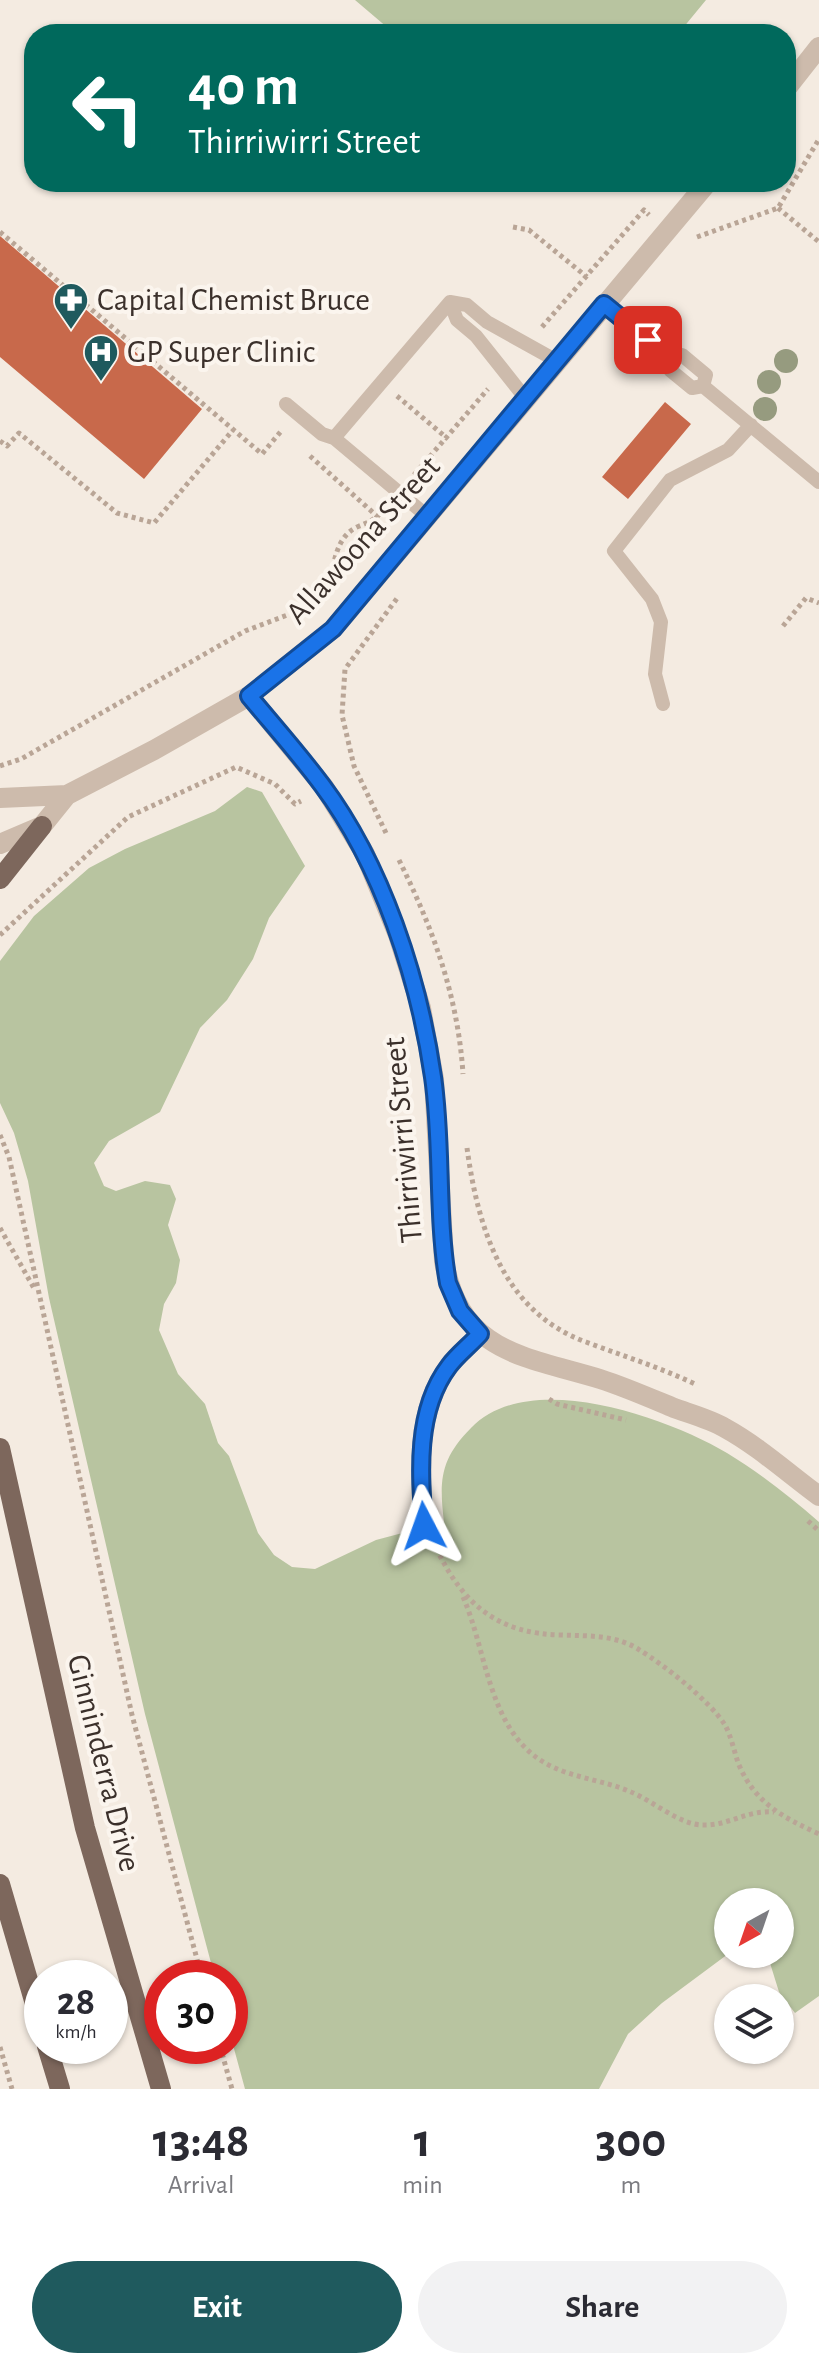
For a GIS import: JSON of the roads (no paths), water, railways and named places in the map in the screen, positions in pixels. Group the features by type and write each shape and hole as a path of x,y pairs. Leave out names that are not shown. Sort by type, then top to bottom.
{"main road":[{"path":"0,879 42,826"},
{"name":"Ginninderra Drive","path":"0,1448 85,1828 161,2089"},
{"path":"0,1884 24,1966"},
{"path":"52,2064 60,2089"}],"street":[{"path":"796,76 819,47"},
{"name":"Allawoona Street","path":"0,844 42,826 67,795 249,696 333,629 699,192"},
{"name":"Thirriwirri Street","path":"249,696 324,787 365,854 398,935 421,1008 434,1079 446,1272 460,1311 480,1334 498,1348 519,1357 603,1380 725,1427 819,1496"},
{"name":"Allawoona Street","path":"0,798 67,795"},
{"path":"424,1526 420,1469 424,1429 439,1383 449,1366 480,1334"}],"lane":[{"path":"607,300 671,359 670,370 685,383 692,388 703,386 819,482"},
{"path":"450,302 467,305 487,322 557,361"},
{"path":"334,438 450,302"},
{"path":"450,302 457,320 476,336 526,399"},
{"path":"286,404 322,434 334,438 427,516"},
{"path":"663,704 655,674 661,622 652,599 614,551 670,480 728,450 751,425"}],"place":[{"name":"Capital Chemist Bruce","path":"71,331"},
{"name":"GP Super Clinic","path":"101,383"}]}
